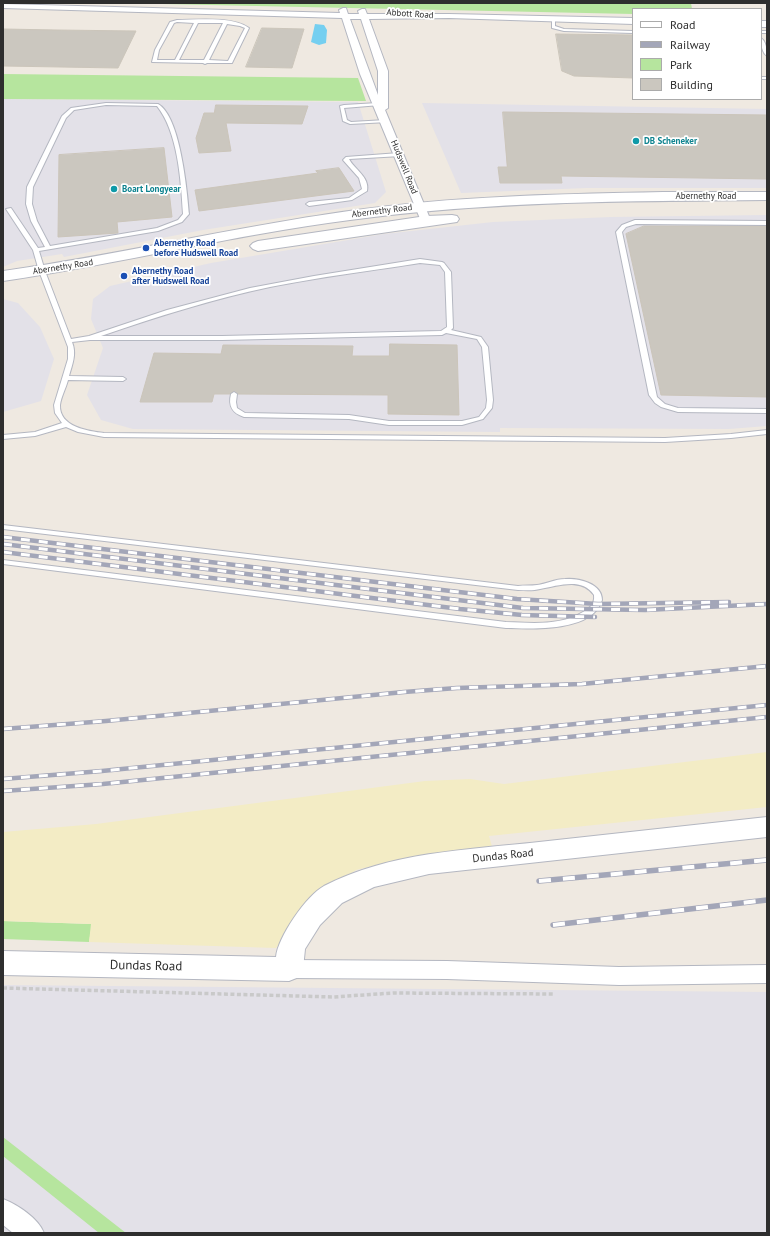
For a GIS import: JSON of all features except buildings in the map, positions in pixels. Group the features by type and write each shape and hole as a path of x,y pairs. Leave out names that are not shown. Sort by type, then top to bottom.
{"main road":[{"name":"Abernethy Road","path":"3,290 44,277 232,235 420,206 593,197 767,196"},
{"name":"Abernethy Road","path":"3,276 44,277 426,222 468,218 596,208 767,208"},
{"name":"Dundas Road","path":"3,963 289,969 291,947 310,917 332,895 368,878 429,864 767,827"}],"street":[{"name":"Abbott Road","path":"3,6 632,21"},
{"name":"Hudswell Road","path":"344,13 365,74 426,222"},
{"name":"Hudswell Road","path":"363,14 383,71 382,113"},
{"name":"Dundas Road","path":"289,969 447,970 619,976 767,974"},
{"path":"3,1210 32,1233"}],"lane":[{"path":"220,22 227,12"},
{"path":"553,19 553,27 556,29 632,32"},
{"path":"172,22 196,22 220,22 244,25 247,28 232,60 221,63 154,61 157,50 172,22"},
{"path":"176,62 196,22"},
{"path":"205,63 225,23"},
{"path":"762,42 767,56"},
{"path":"36,250 48,248 158,229 180,221 186,214 186,200 176,147 170,124 164,110 158,105 106,104 72,109 64,117 30,186 29,204 34,221 48,248"},
{"path":"344,106 382,113 350,123 345,121 342,107 344,106"},
{"path":"309,204 350,199 365,190 366,185 362,178 346,160 348,158 399,155"},
{"path":"9,209 36,250 44,277 69,341 72,353 57,405 57,412 66,424 73,429 86,432 128,435 665,440 767,432"},
{"path":"767,223 635,222 624,226 619,232 652,395 655,400 666,407 678,410 767,411"},
{"path":"90,338 154,317 251,290 320,277 430,261 442,264 448,272 450,325 446,331"},
{"path":"69,341 90,338 428,334 446,331 479,338 485,347 490,400 489,408 481,418 472,421 452,423 388,422 349,417 244,415 235,410 232,405 234,394"},
{"path":"243,345 244,337"},
{"path":"65,378 122,379"},
{"path":"3,437 42,434 66,424"},
{"path":"3,527 518,588 539,587 560,582 572,582 591,587 597,594 598,604 590,611 564,623 527,626 506,625 3,562"}],"path":[{"path":"3,988 333,997 393,993 555,994"}],"shaded area":[{"path":"3,99 358,102 386,192 375,203 203,230 64,257 62,254 17,261 3,267"},
{"name":"DB Scheneker","path":"422,103 767,109 767,188 587,188 461,193"},
{"path":"767,215 767,426 729,429 500,428 500,432 133,429 101,420 87,395 103,348 91,319 93,299 110,286 211,263 384,234 493,222 611,217"},
{"path":"3,299 18,303 40,327 54,359 41,401 3,412"},
{"path":"3,985 767,992 767,1233 3,1233"}],"green space":[{"path":"115,3 691,3 692,8 632,8 632,14"},
{"path":"3,74 358,78 366,101 3,99"},
{"path":"3,921 92,924 89,942 3,939"},
{"path":"3,1137 126,1233 99,1233 3,1156"}],"sand":[{"path":"767,752 767,807 489,836 493,850 409,857 356,870 318,896 276,948 89,942 91,924 3,921 3,832 96,824 425,781 470,779 504,784"}],"water":[{"path":"315,24 324,25 327,30 326,43 319,45 311,42"}],"railway":[{"path":"3,537 517,599 598,604 729,602"},
{"path":"3,544 523,608 645,610 767,604"},
{"path":"3,552 460,609 522,615 595,617"},
{"path":"3,729 106,721 404,692 457,688 582,684 767,666"},
{"path":"3,779 102,771 767,705"},
{"path":"3,791 103,784 767,717"},
{"path":"539,881 767,860"},
{"path":"553,925 767,900"}],"place":[{"name":"DB Scheneker","path":"636,141"},
{"name":"Boart Longyear","path":"114,189"},
{"name":"Abernethy Road before Hudswell Road","path":"146,248"},
{"name":"Abernethy Road after Hudswell Road","path":"124,276"}]}
